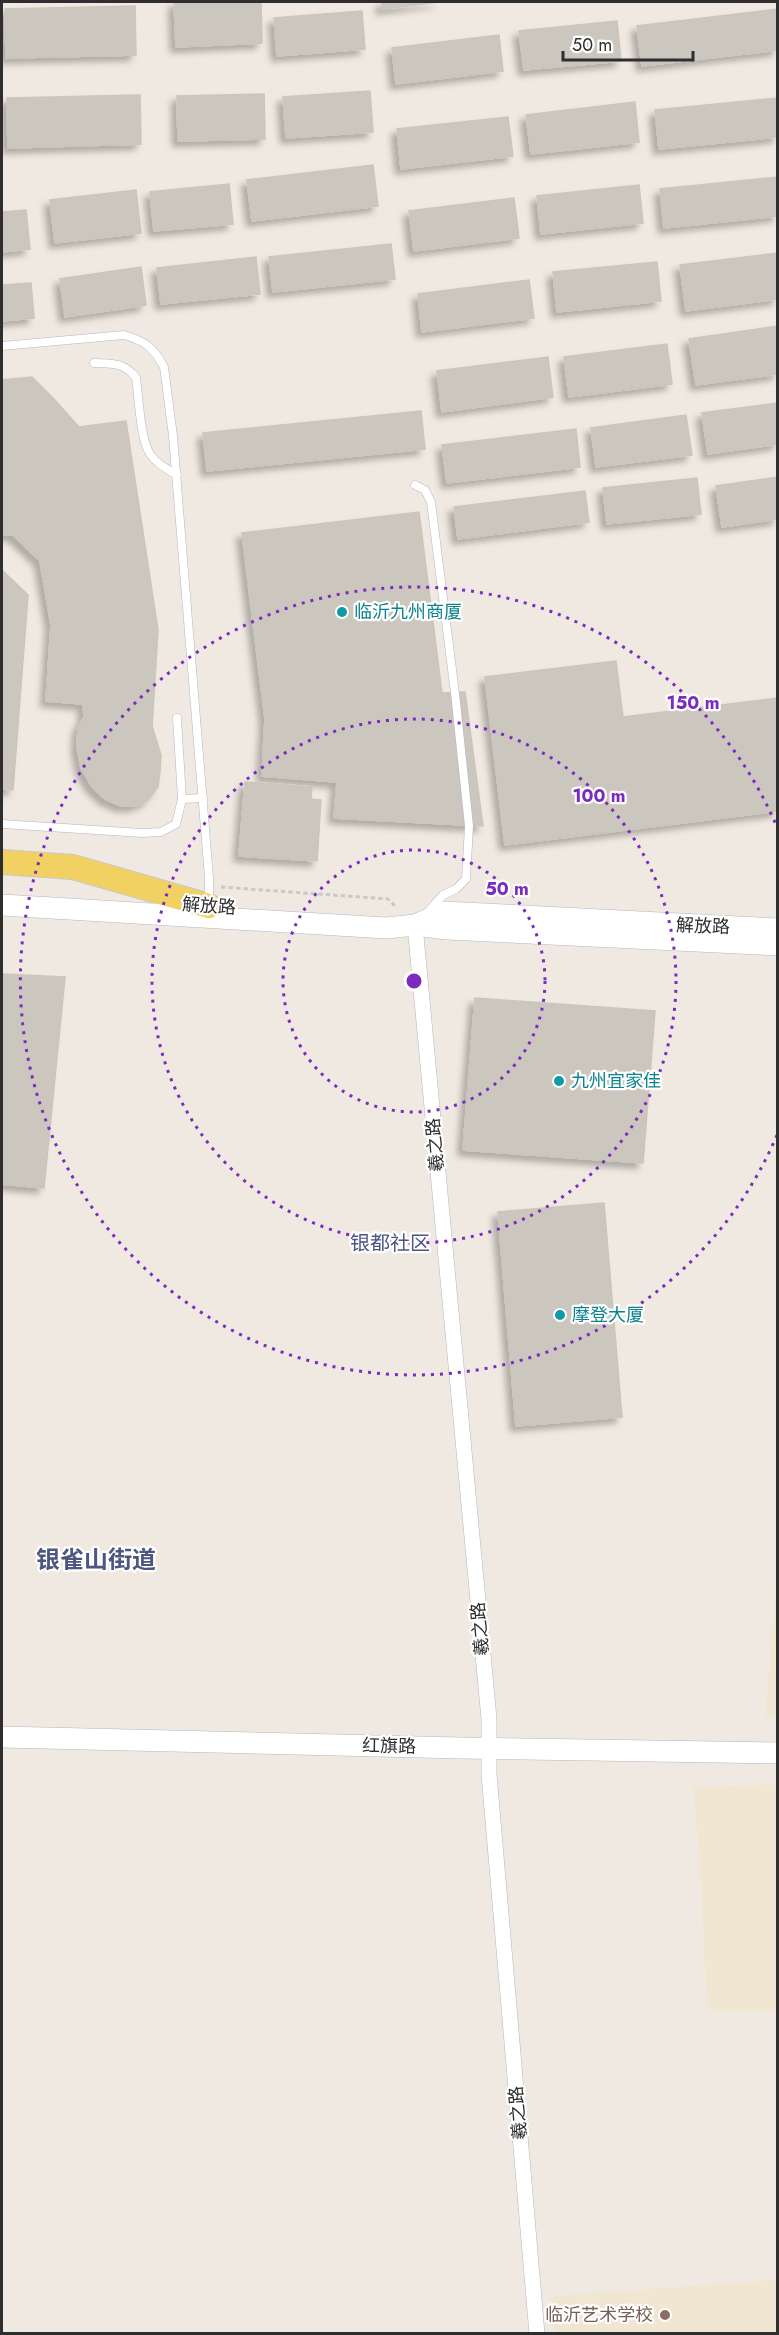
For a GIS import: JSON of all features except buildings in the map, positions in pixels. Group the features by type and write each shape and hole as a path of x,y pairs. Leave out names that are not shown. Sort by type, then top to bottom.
{"main road":[{"path":"2,862 73,867 210,896"},
{"name":"解放路","path":"2,892 210,896 387,917 415,925 447,929 777,945"},
{"name":"解放路","path":"2,905 386,928 415,925 444,912 777,929"},
{"name":"红旗路","path":"2,1737 488,1749 777,1753"}],"street":[{"name":"羲之路","path":"415,925 489,1719 488,1749 537,2334"}],"lane":[{"path":"2,346 124,335 142,340 157,353 164,367 177,475 210,896"},
{"path":"94,363 113,363 131,371 136,378 149,453 162,466 177,475"},
{"path":"415,485 425,490 430,502 469,826 466,879 456,889 443,895 415,925"},
{"path":"2,824 142,833 161,832 176,824 182,799 177,718"},
{"path":"182,799 203,798"}],"path":[{"path":"210,896 388,899 415,925"}],"shaded area":[{"path":"777,1577 777,1719 765,1718"},
{"path":"777,1785 777,2011 710,2011 706,1987 700,1862 693,1787"},
{"name":"临沂艺术学校","path":"777,2280 777,2333 555,2333 552,2296"}],"place":[{"name":"临沂九州商厦","path":"342,612"},
{"name":"九州宜家佳","path":"559,1081"},
{"name":"摩登大厦","path":"560,1315"},
{"name":"临沂艺术学校","path":"665,2315"}],"district":[{"name":"银都社区","path":"390,1243"},
{"name":"银雀山街道","path":"96,1559"}]}
